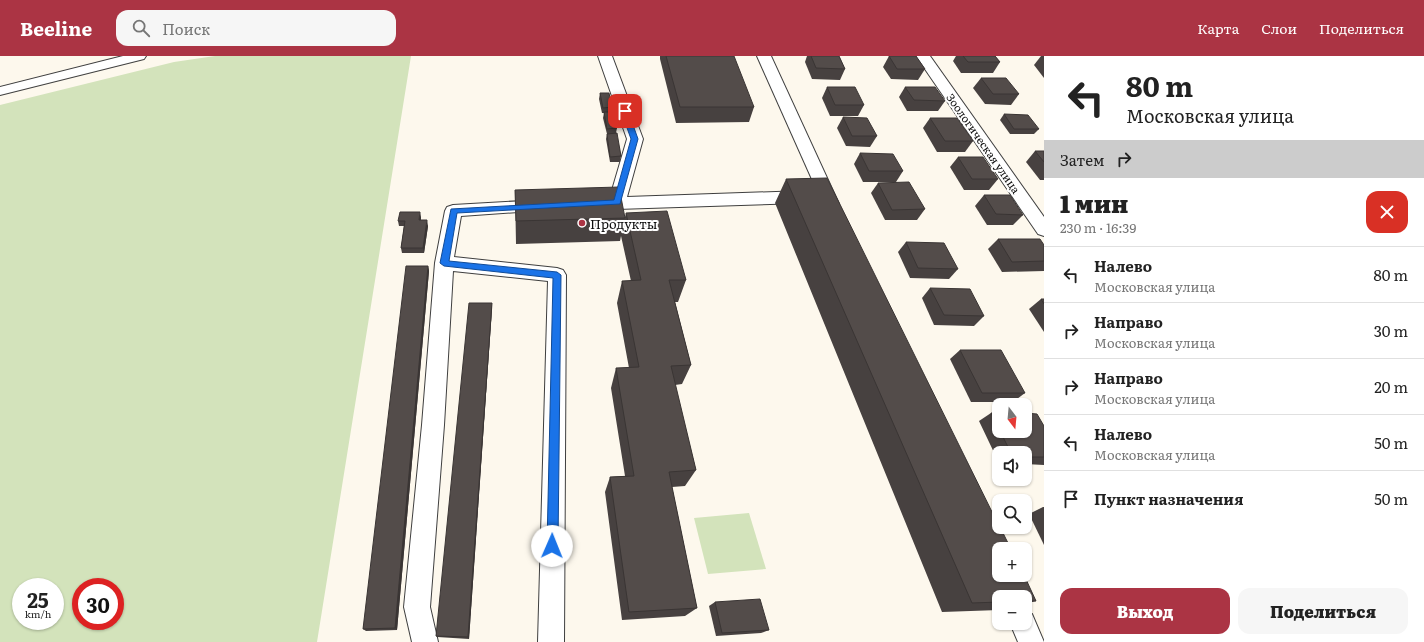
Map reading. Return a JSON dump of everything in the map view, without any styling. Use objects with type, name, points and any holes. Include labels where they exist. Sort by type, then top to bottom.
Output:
[{"type":"street","points":[[0,91],[139,56]]},
{"type":"street","points":[[605,56],[634,139],[617,203]]},
{"type":"street","points":[[764,56],[838,218]]},
{"type":"street","name":"Зоологическая улица","points":[[923,56],[1044,230]]},
{"type":"street","points":[[586,204],[828,196]]},
{"type":"street","points":[[425,642],[417,607],[433,425],[444,263],[453,211],[555,206]]},
{"type":"street","points":[[444,263],[557,275],[551,642]]},
{"type":"street","points":[[1026,630],[1031,642]]},
{"type":"green space","points":[[215,56],[411,56],[317,642],[0,642],[0,105],[174,62]]},
{"type":"green space","points":[[749,513],[766,569],[708,574],[694,518]]},
{"type":"building","points":[[666,56],[734,56],[754,107],[680,107]]},
{"type":"building","points":[[811,56],[839,56],[845,69],[816,68]]},
{"type":"building","points":[[889,56],[916,56],[925,69],[897,69]]},
{"type":"building","points":[[963,56],[995,56],[1000,62],[968,62]]},
{"type":"building","points":[[981,78],[1006,78],[1019,94],[993,94]]},
{"type":"building","points":[[827,87],[855,87],[864,105],[835,105]]},
{"type":"building","points":[[905,87],[935,87],[945,101],[914,100]]},
{"type":"building","points":[[600,93],[609,93],[612,107],[603,108]]},
{"type":"building","points":[[604,112],[614,112],[617,128],[607,129]]},
{"type":"building","points":[[1004,114],[1028,115],[1039,129],[1014,129]]},
{"type":"building","points":[[843,117],[867,118],[877,136],[852,136]]},
{"type":"building","points":[[930,118],[957,118],[973,141],[945,141]]},
{"type":"building","points":[[617,133],[621,156],[610,157],[607,134]]},
{"type":"building","points":[[1035,151],[1044,151],[1044,162]]},
{"type":"building","points":[[860,153],[893,154],[903,171],[869,171]]},
{"type":"building","points":[[958,157],[983,157],[998,179],[972,179]]},
{"type":"building","points":[[827,178],[992,512],[992,534],[1004,534],[1008,542],[992,542],[992,582],[1027,582],[1031,590],[992,590],[992,602],[972,603],[786,179]]},
{"type":"building","points":[[909,182],[925,209],[892,210],[878,183]]},
{"type":"building","points":[[619,187],[625,218],[516,221],[515,190]]},
{"type":"building","points":[[984,195],[1010,195],[1023,215],[996,214]]},
{"type":"building","points":[[667,211],[686,280],[669,280],[691,365],[671,366],[696,470],[669,472],[697,608],[629,612],[610,477],[634,476],[616,368],[639,367],[622,281],[641,280],[626,213]]},
{"type":"building","points":[[400,212],[420,212],[419,220],[427,220],[423,248],[401,248],[405,221],[398,221]]},
{"type":"building","points":[[998,239],[1040,239],[1044,245],[1044,261],[1012,262]]},
{"type":"building","points":[[906,242],[944,243],[958,269],[918,268]]},
{"type":"building","points":[[406,266],[428,266],[395,628],[363,629]]},
{"type":"building","points":[[930,288],[970,289],[984,316],[944,315]]},
{"type":"building","points":[[469,303],[492,303],[468,637],[436,636]]},
{"type":"building","points":[[960,350],[1001,350],[1025,393],[982,393]]},
{"type":"building","points":[[1032,414],[1037,414],[1044,426],[1044,457],[1032,457],[1032,446],[1008,446],[1004,438],[1032,438]]},
{"type":"building","points":[[1032,592],[1036,601],[1032,601]]},
{"type":"building","points":[[760,599],[769,630],[722,633],[715,602]]},
{"type":"place","name":"Продукты","points":[[582,223]]},
{"type":"route","points":[[552,546],[557,275],[444,263],[453,211],[617,203],[634,139],[625,111]]}]
